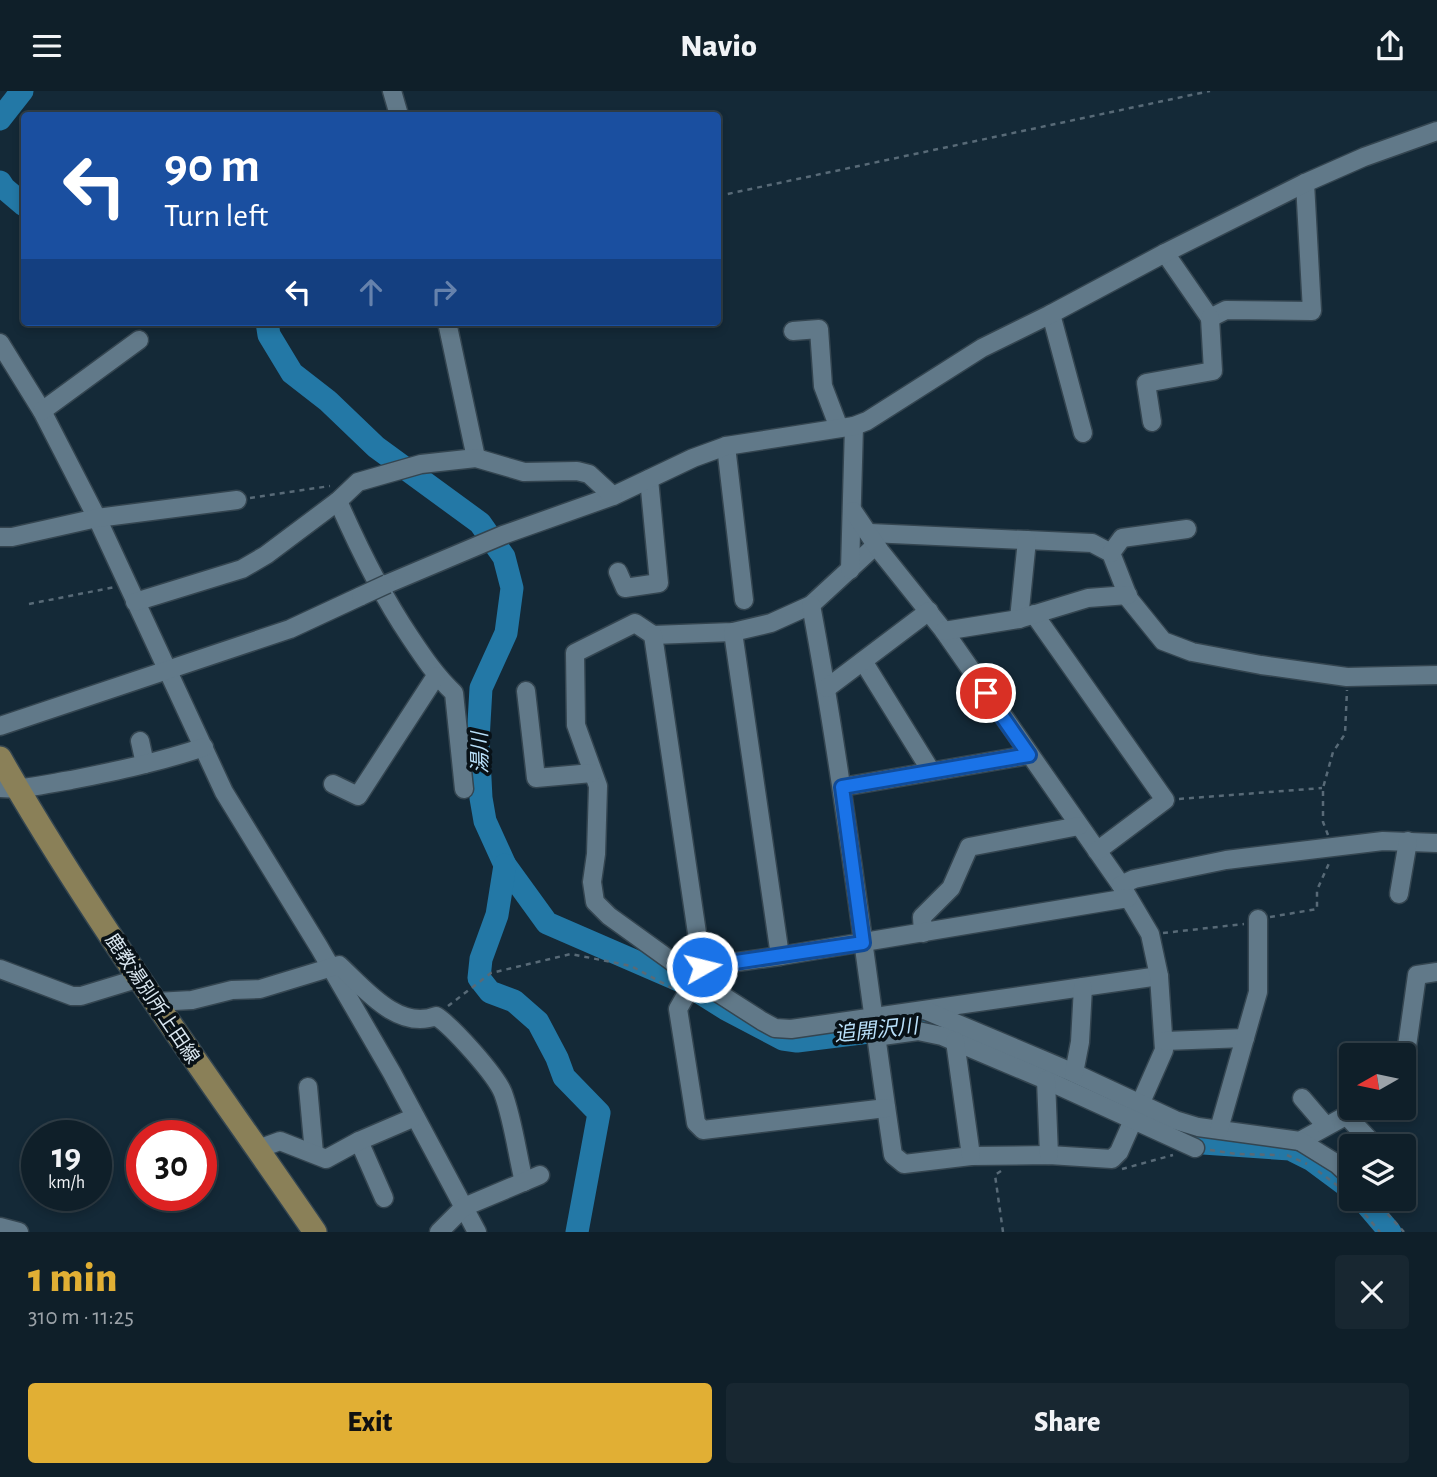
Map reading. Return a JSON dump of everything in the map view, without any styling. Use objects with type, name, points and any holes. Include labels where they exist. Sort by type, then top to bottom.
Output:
[{"type":"main road","name":"鹿教湯別所上田線","points":[[0,758],[9,789],[61,859],[315,1232]]},
{"type":"street","points":[[392,91],[397,112]]},
{"type":"street","points":[[0,726],[290,629],[467,549],[613,496],[693,458],[726,446],[846,427],[878,416],[982,348],[1165,253],[1305,183],[1364,157],[1437,131]]},
{"type":"street","points":[[1210,318],[1226,310],[1312,311],[1305,183]]},
{"type":"street","points":[[1152,422],[1146,383],[1213,370],[1210,318],[1165,253]]},
{"type":"street","points":[[1051,314],[1083,433]]},
{"type":"street","points":[[448,326],[476,458]]},
{"type":"street","points":[[793,331],[819,328],[823,386],[846,427],[853,511],[850,570]]},
{"type":"street","points":[[42,411],[139,340]]},
{"type":"street","points":[[0,343],[42,411],[97,518],[223,792],[330,967],[477,1232]]},
{"type":"street","points":[[726,446],[744,600]]},
{"type":"street","points":[[135,602],[242,569],[267,555],[335,494],[358,482],[422,464],[476,458],[524,472],[577,471],[589,474],[613,496]]},
{"type":"street","points":[[618,572],[625,588],[659,583],[649,479]]},
{"type":"street","points":[[335,494],[365,564],[385,600],[436,676],[454,692],[464,789]]},
{"type":"street","points":[[0,537],[12,537],[97,518],[237,500]]},
{"type":"street","points":[[811,605],[842,787],[893,1155],[904,1164],[971,1156],[1049,1155],[1112,1160],[1119,1152],[1164,1049],[1159,976],[1150,935],[1125,891],[944,631],[853,511]]},
{"type":"street","points":[[1111,553],[1122,538],[1187,529]]},
{"type":"street","points":[[873,539],[1092,543],[1111,553],[1128,595],[1163,641],[1192,652],[1347,677],[1437,675]]},
{"type":"street","points":[[873,539],[850,570],[811,605],[771,623],[733,632],[653,635],[635,623],[575,653],[576,725],[598,786],[596,854],[592,882],[595,902],[692,983],[775,1028],[791,1030],[874,1027],[918,1031],[955,1041],[1046,1080],[1137,1113],[1198,1127],[1300,1141],[1339,1166]]},
{"type":"street","points":[[1027,540],[1027,617],[1165,800],[1097,851]]},
{"type":"street","points":[[944,631],[1027,617],[1088,598],[1128,595]]},
{"type":"street","points":[[827,688],[929,611]]},
{"type":"street","points":[[733,632],[780,956]]},
{"type":"street","points":[[653,635],[692,983],[678,1009],[696,1123],[703,1130],[886,1108]]},
{"type":"street","points":[[863,661],[931,771]]},
{"type":"street","points":[[333,784],[358,796],[436,676]]},
{"type":"street","points":[[526,691],[536,778],[592,773]]},
{"type":"street","points":[[140,741],[145,764]]},
{"type":"street","points":[[9,789],[145,764],[204,747]]},
{"type":"street","points":[[842,787],[1029,755]]},
{"type":"street","points":[[923,933],[922,917],[951,888],[969,847],[1079,826]]},
{"type":"street","points":[[692,983],[780,956],[923,933],[1125,891],[1133,879],[1226,860],[1383,841],[1437,843]]},
{"type":"street","points":[[1399,894],[1408,841]]},
{"type":"street","points":[[1219,1129],[1258,992],[1258,919]]},
{"type":"street","points":[[156,1002],[192,1000],[232,990],[260,989],[339,965],[374,998],[406,1018],[425,1020],[436,1016],[446,1022],[469,1047],[502,1091],[532,1179],[464,1207],[439,1232]]},
{"type":"street","points":[[0,969],[72,996],[81,996],[140,978]]},
{"type":"street","points":[[1404,1043],[1417,975],[1437,972]]},
{"type":"street","points":[[874,1027],[927,1011],[1159,976]]},
{"type":"street","points":[[1074,1073],[1080,1042],[1083,987]]},
{"type":"street","points":[[927,1011],[1074,1073],[1195,1149]]},
{"type":"street","points":[[1164,1041],[1245,1038]]},
{"type":"street","points":[[955,1041],[971,1156]]},
{"type":"street","points":[[1046,1080],[1049,1155]]},
{"type":"street","points":[[308,1087],[314,1153]]},
{"type":"street","points":[[1301,1098],[1326,1126]]},
{"type":"street","points":[[258,1149],[280,1141],[326,1159],[359,1141],[415,1117]]},
{"type":"street","points":[[1300,1141],[1339,1119]]},
{"type":"street","points":[[359,1141],[384,1198]]},
{"type":"street","points":[[0,1227],[19,1232]]},
{"type":"path","points":[[721,195],[1210,91]]},
{"type":"path","points":[[237,500],[335,494]]},
{"type":"path","points":[[29,604],[127,585]]},
{"type":"path","points":[[1333,846],[1323,822],[1323,788],[1333,752],[1345,734],[1347,677]]},
{"type":"path","points":[[1165,800],[1323,788]]},
{"type":"path","points":[[436,1016],[491,973],[571,954],[631,966],[692,983]]},
{"type":"path","points":[[1119,1169],[1195,1149],[1237,1154],[1285,1155],[1310,1165],[1339,1188]]},
{"type":"path","points":[[1003,1232],[995,1175],[1007,1167]]},
{"type":"path","points":[[1363,1211],[1380,1232]]},
{"type":"path","points":[[1385,1211],[1404,1232]]},
{"type":"waterway","name":"湯川","points":[[0,119],[22,91]]},
{"type":"waterway","name":"湯川","points":[[0,182],[21,202]]},
{"type":"waterway","name":"湯川","points":[[268,326],[269,335],[292,373],[328,401],[376,447],[480,523],[504,557],[512,588],[506,633],[481,688],[478,740],[481,798],[485,821],[505,865],[547,923],[683,982],[726,1009],[783,1039],[797,1041],[877,1031],[908,1024],[932,1024],[967,1038]]},
{"type":"waterway","name":"湯川","points":[[505,865],[497,915],[481,959],[479,978],[490,992],[514,1001],[538,1022],[564,1077],[599,1113],[577,1232]]},
{"type":"waterway","name":"追開沢川","points":[[1173,1132],[1203,1143],[1290,1149],[1312,1160],[1339,1180]]},
{"type":"waterway","name":"追開沢川","points":[[1372,1211],[1390,1232]]},
{"type":"route","points":[[702,967],[863,943],[842,787],[1029,755],[986,693]]}]
